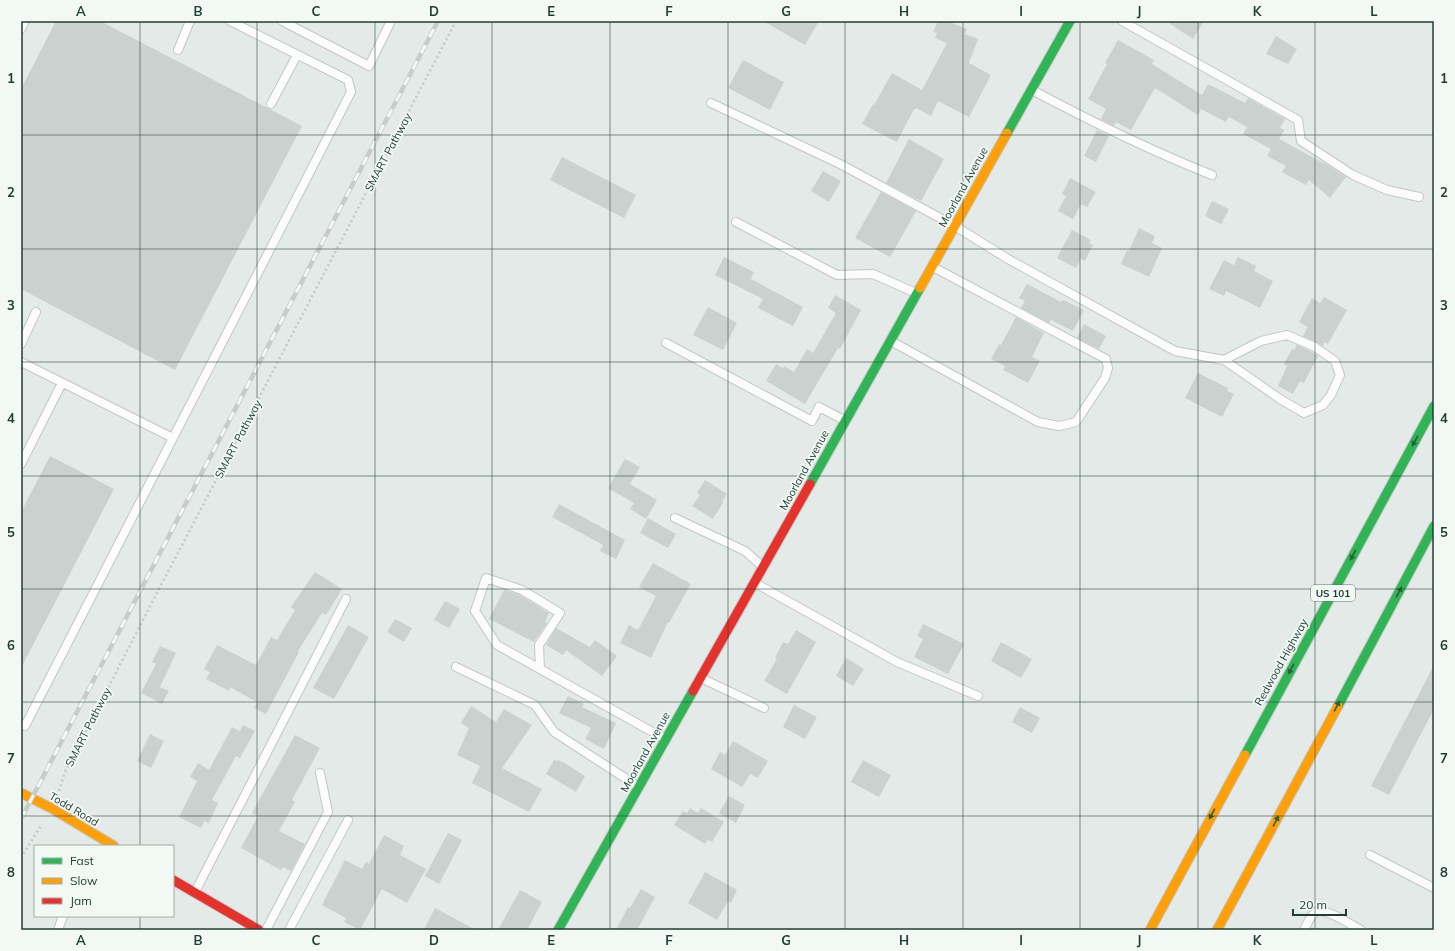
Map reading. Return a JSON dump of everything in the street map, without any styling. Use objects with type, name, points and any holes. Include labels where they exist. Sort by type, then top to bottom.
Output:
[{"type":"main road","name":"Moorland Avenue","points":[[558,930],[1070,21]]},
{"type":"main road","name":"Redwood Highway","points":[[1149,930],[1434,406]]},
{"type":"main road","points":[[1216,930],[1434,526]]},
{"type":"main road","name":"Todd Road","points":[[21,793],[51,808],[94,838],[112,845]]},
{"type":"main road","points":[[1225,930],[1257,855]]},
{"type":"main road","points":[[174,881],[260,930]]},
{"type":"lane","points":[[21,29],[25,21]]},
{"type":"lane","points":[[178,50],[190,21]]},
{"type":"lane","points":[[21,724],[24,726],[351,92],[348,80],[230,21]]},
{"type":"lane","points":[[282,21],[369,66],[391,21]]},
{"type":"lane","points":[[1122,21],[1298,120],[1301,141],[1353,175],[1387,190],[1419,197]]},
{"type":"lane","points":[[271,104],[297,55]]},
{"type":"lane","points":[[1031,90],[1120,136],[1212,175]]},
{"type":"lane","points":[[711,103],[840,164],[955,226],[1008,259],[1175,351],[1224,360],[1280,399],[1304,413],[1323,406],[1331,395],[1340,375],[1335,361],[1315,347],[1287,335],[1261,341],[1224,360]]},
{"type":"lane","points":[[736,222],[837,275],[873,274],[916,294]]},
{"type":"lane","points":[[890,341],[1038,422],[1059,426],[1076,422],[1105,378],[1108,368],[1106,359],[932,266]]},
{"type":"lane","points":[[21,344],[36,312]]},
{"type":"lane","points":[[666,342],[812,421],[819,407],[845,421]]},
{"type":"lane","points":[[21,362],[173,438]]},
{"type":"lane","points":[[21,464],[62,383]]},
{"type":"lane","points":[[675,518],[745,552],[763,566]]},
{"type":"lane","points":[[540,669],[539,645],[560,613],[522,590],[486,578],[475,611],[497,645],[540,669],[666,739]]},
{"type":"lane","points":[[754,582],[897,662],[978,696]]},
{"type":"lane","points":[[195,893],[346,599]]},
{"type":"lane","points":[[456,667],[535,705],[554,732],[639,788]]},
{"type":"lane","points":[[700,678],[764,708]]},
{"type":"lane","points":[[266,930],[328,812],[320,773]]},
{"type":"lane","points":[[289,930],[348,820]]},
{"type":"lane","points":[[1370,855],[1434,888]]},
{"type":"lane","points":[[1304,930],[1313,914],[1323,911],[1329,912],[1361,930]]},
{"type":"lane","points":[[58,930],[63,917]]},
{"type":"path","name":"SMART Pathway","points":[[21,858],[51,808],[60,789],[65,772],[146,614],[456,21]]},
{"type":"building","points":[[56,21],[100,21],[302,126],[175,370],[21,289],[21,89]]},
{"type":"building","points":[[763,21],[819,21],[805,45]]},
{"type":"building","points":[[938,21],[947,21],[967,29],[965,34],[978,39],[969,63],[991,75],[969,117],[938,101],[931,116],[916,108],[915,110],[914,109],[897,142],[862,124],[892,73],[922,90],[947,43],[935,38],[937,33],[933,32]]},
{"type":"building","points":[[1166,21],[1204,21],[1193,39]]},
{"type":"building","points":[[1276,36],[1297,49],[1288,64],[1266,54]]},
{"type":"building","points":[[1118,40],[1154,60],[1152,64],[1202,95],[1208,84],[1245,103],[1248,98],[1285,119],[1280,128],[1284,130],[1279,139],[1346,177],[1330,198],[1309,180],[1306,185],[1282,172],[1286,166],[1267,156],[1271,149],[1243,134],[1247,127],[1229,117],[1226,122],[1201,109],[1198,115],[1155,88],[1131,130],[1116,122],[1114,126],[1101,119],[1106,109],[1088,99]]},
{"type":"building","points":[[743,60],[784,82],[770,110],[728,88]]},
{"type":"building","points":[[1097,130],[1109,136],[1096,162],[1084,156]]},
{"type":"building","points":[[909,139],[944,159],[921,201],[886,183]]},
{"type":"building","points":[[562,157],[636,195],[624,218],[550,180]]},
{"type":"building","points":[[823,171],[841,181],[829,202],[811,191]]},
{"type":"building","points":[[1070,178],[1096,192],[1087,207],[1081,204],[1073,219],[1058,211],[1066,196],[1062,194]]},
{"type":"building","points":[[881,192],[916,211],[890,257],[855,238]]},
{"type":"building","points":[[1212,201],[1229,209],[1221,224],[1205,216]]},
{"type":"building","points":[[1139,228],[1155,236],[1152,243],[1162,248],[1149,277],[1121,264],[1127,250],[1129,251]]},
{"type":"building","points":[[1072,230],[1091,240],[1089,243],[1093,245],[1085,261],[1081,259],[1076,268],[1057,258]]},
{"type":"building","points":[[724,257],[754,272],[751,279],[803,307],[793,326],[758,308],[763,299],[715,275]]},
{"type":"building","points":[[1238,257],[1256,266],[1254,271],[1273,281],[1260,308],[1226,291],[1224,296],[1209,289],[1224,260],[1234,265]]},
{"type":"building","points":[[1027,284],[1061,302],[1063,300],[1084,310],[1073,331],[1051,320],[1049,323],[1021,308],[1025,301],[1019,298]]},
{"type":"building","points":[[835,295],[861,310],[840,349],[838,348],[805,404],[766,381],[776,364],[783,368],[784,366],[794,372],[807,349],[813,353],[836,313],[828,308]]},
{"type":"building","points":[[1324,297],[1347,310],[1328,344],[1325,342],[1323,346],[1303,336],[1308,327],[1299,322],[1312,298],[1320,303]]},
{"type":"building","points":[[708,307],[737,323],[723,350],[693,335]]},
{"type":"building","points":[[1016,317],[1044,333],[1032,357],[1040,361],[1028,383],[1003,370],[1005,366],[991,359],[999,344],[1001,345]]},
{"type":"building","points":[[1084,324],[1106,336],[1099,349],[1077,338]]},
{"type":"building","points":[[1297,345],[1318,356],[1304,383],[1300,381],[1293,394],[1278,386],[1287,366],[1284,364],[1292,349],[1294,350]]},
{"type":"building","points":[[1198,373],[1228,388],[1227,391],[1234,394],[1222,417],[1185,398]]},
{"type":"building","points":[[50,456],[114,489],[21,668],[21,512]]},
{"type":"building","points":[[625,459],[640,467],[630,484],[657,500],[646,519],[630,509],[634,503],[608,488]]},
{"type":"building","points":[[705,480],[727,494],[713,519],[692,506],[700,495],[697,493]]},
{"type":"building","points":[[559,504],[625,540],[616,559],[600,551],[603,545],[552,517]]},
{"type":"building","points":[[648,518],[676,534],[668,548],[640,533]]},
{"type":"building","points":[[653,563],[691,584],[669,623],[668,622],[651,658],[620,643],[629,625],[638,630],[656,596],[639,587]]},
{"type":"building","points":[[315,572],[342,589],[326,615],[322,613],[298,651],[299,652],[266,714],[254,708],[257,702],[230,687],[229,691],[206,679],[210,672],[204,669],[217,645],[256,665],[271,637],[277,640],[295,610],[291,607]]},
{"type":"building","points":[[504,590],[520,595],[549,613],[545,622],[547,623],[534,642],[489,619]]},
{"type":"building","points":[[445,601],[460,609],[449,628],[434,620]]},
{"type":"building","points":[[395,619],[412,628],[404,642],[387,632]]},
{"type":"building","points":[[923,624],[964,644],[948,674],[914,657],[923,639],[917,636]]},
{"type":"building","points":[[348,625],[369,637],[334,699],[313,688]]},
{"type":"building","points":[[556,628],[590,647],[595,640],[617,656],[602,676],[566,650],[563,655],[546,645]]},
{"type":"building","points":[[796,630],[816,642],[787,694],[764,681],[777,659],[775,658],[783,642],[788,644]]},
{"type":"building","points":[[1001,642],[1032,659],[1021,678],[991,661]]},
{"type":"building","points":[[160,646],[176,653],[160,687],[169,691],[162,704],[141,693],[156,664],[152,662]]},
{"type":"building","points":[[846,658],[864,669],[853,686],[836,676]]},
{"type":"building","points":[[1434,665],[1434,709],[1389,795],[1371,786]]},
{"type":"building","points":[[568,696],[584,704],[582,707],[616,723],[604,749],[585,739],[591,728],[559,713]]},
{"type":"building","points":[[794,705],[817,717],[805,739],[783,727]]},
{"type":"building","points":[[471,706],[496,722],[504,709],[532,725],[502,768],[542,789],[529,812],[472,783],[480,766],[457,755],[469,728],[461,723]]},
{"type":"building","points":[[1020,707],[1040,718],[1032,733],[1012,722]]},
{"type":"building","points":[[243,725],[255,731],[240,758],[236,756],[212,800],[218,803],[209,823],[204,821],[201,828],[179,817],[197,781],[190,777],[198,763],[209,770],[232,727],[240,731]]},
{"type":"building","points":[[150,734],[164,741],[151,768],[137,761]]},
{"type":"building","points":[[295,735],[320,748],[292,800],[295,802],[279,831],[305,844],[291,871],[283,867],[281,870],[241,848],[258,816],[252,813]]},
{"type":"building","points":[[733,741],[768,761],[758,778],[750,774],[742,787],[711,769],[720,752],[725,755]]},
{"type":"building","points":[[554,760],[563,762],[585,776],[576,792],[546,774]]},
{"type":"building","points":[[863,760],[891,775],[879,797],[851,782]]},
{"type":"building","points":[[729,796],[745,805],[736,823],[719,813]]},
{"type":"building","points":[[690,808],[698,813],[701,808],[724,822],[712,842],[708,840],[705,844],[674,825],[683,811],[687,813]]},
{"type":"building","points":[[448,833],[462,840],[439,884],[425,876]]},
{"type":"building","points":[[384,835],[404,846],[400,855],[426,869],[407,903],[382,889],[360,930],[344,922],[346,918],[322,905],[345,860],[362,869],[366,862],[369,864]]},
{"type":"building","points":[[705,872],[737,890],[731,903],[728,901],[717,920],[688,903]]},
{"type":"building","points":[[641,889],[655,897],[637,930],[616,930],[628,907],[630,908]]},
{"type":"building","points":[[520,890],[542,902],[527,930],[498,930]]},
{"type":"building","points":[[435,908],[476,930],[424,930]]},
{"type":"railway","points":[[21,819],[438,21]]},
{"type":"traffic: fast","points":[[1007,133],[1070,21]]},
{"type":"traffic: fast","points":[[810,484],[920,288]]},
{"type":"traffic: fast","points":[[1245,755],[1434,406]]},
{"type":"traffic: fast","points":[[1338,706],[1434,526]]},
{"type":"traffic: fast","points":[[558,930],[693,691]]},
{"type":"traffic: slow","points":[[920,288],[1007,133]]},
{"type":"traffic: slow","points":[[1217,930],[1338,706]]},
{"type":"traffic: slow","points":[[1150,930],[1245,755]]},
{"type":"traffic: slow","points":[[21,793],[51,808],[112,845]]},
{"type":"traffic: jam","points":[[693,691],[810,484]]},
{"type":"traffic: jam","points":[[174,881],[259,930]]}]
